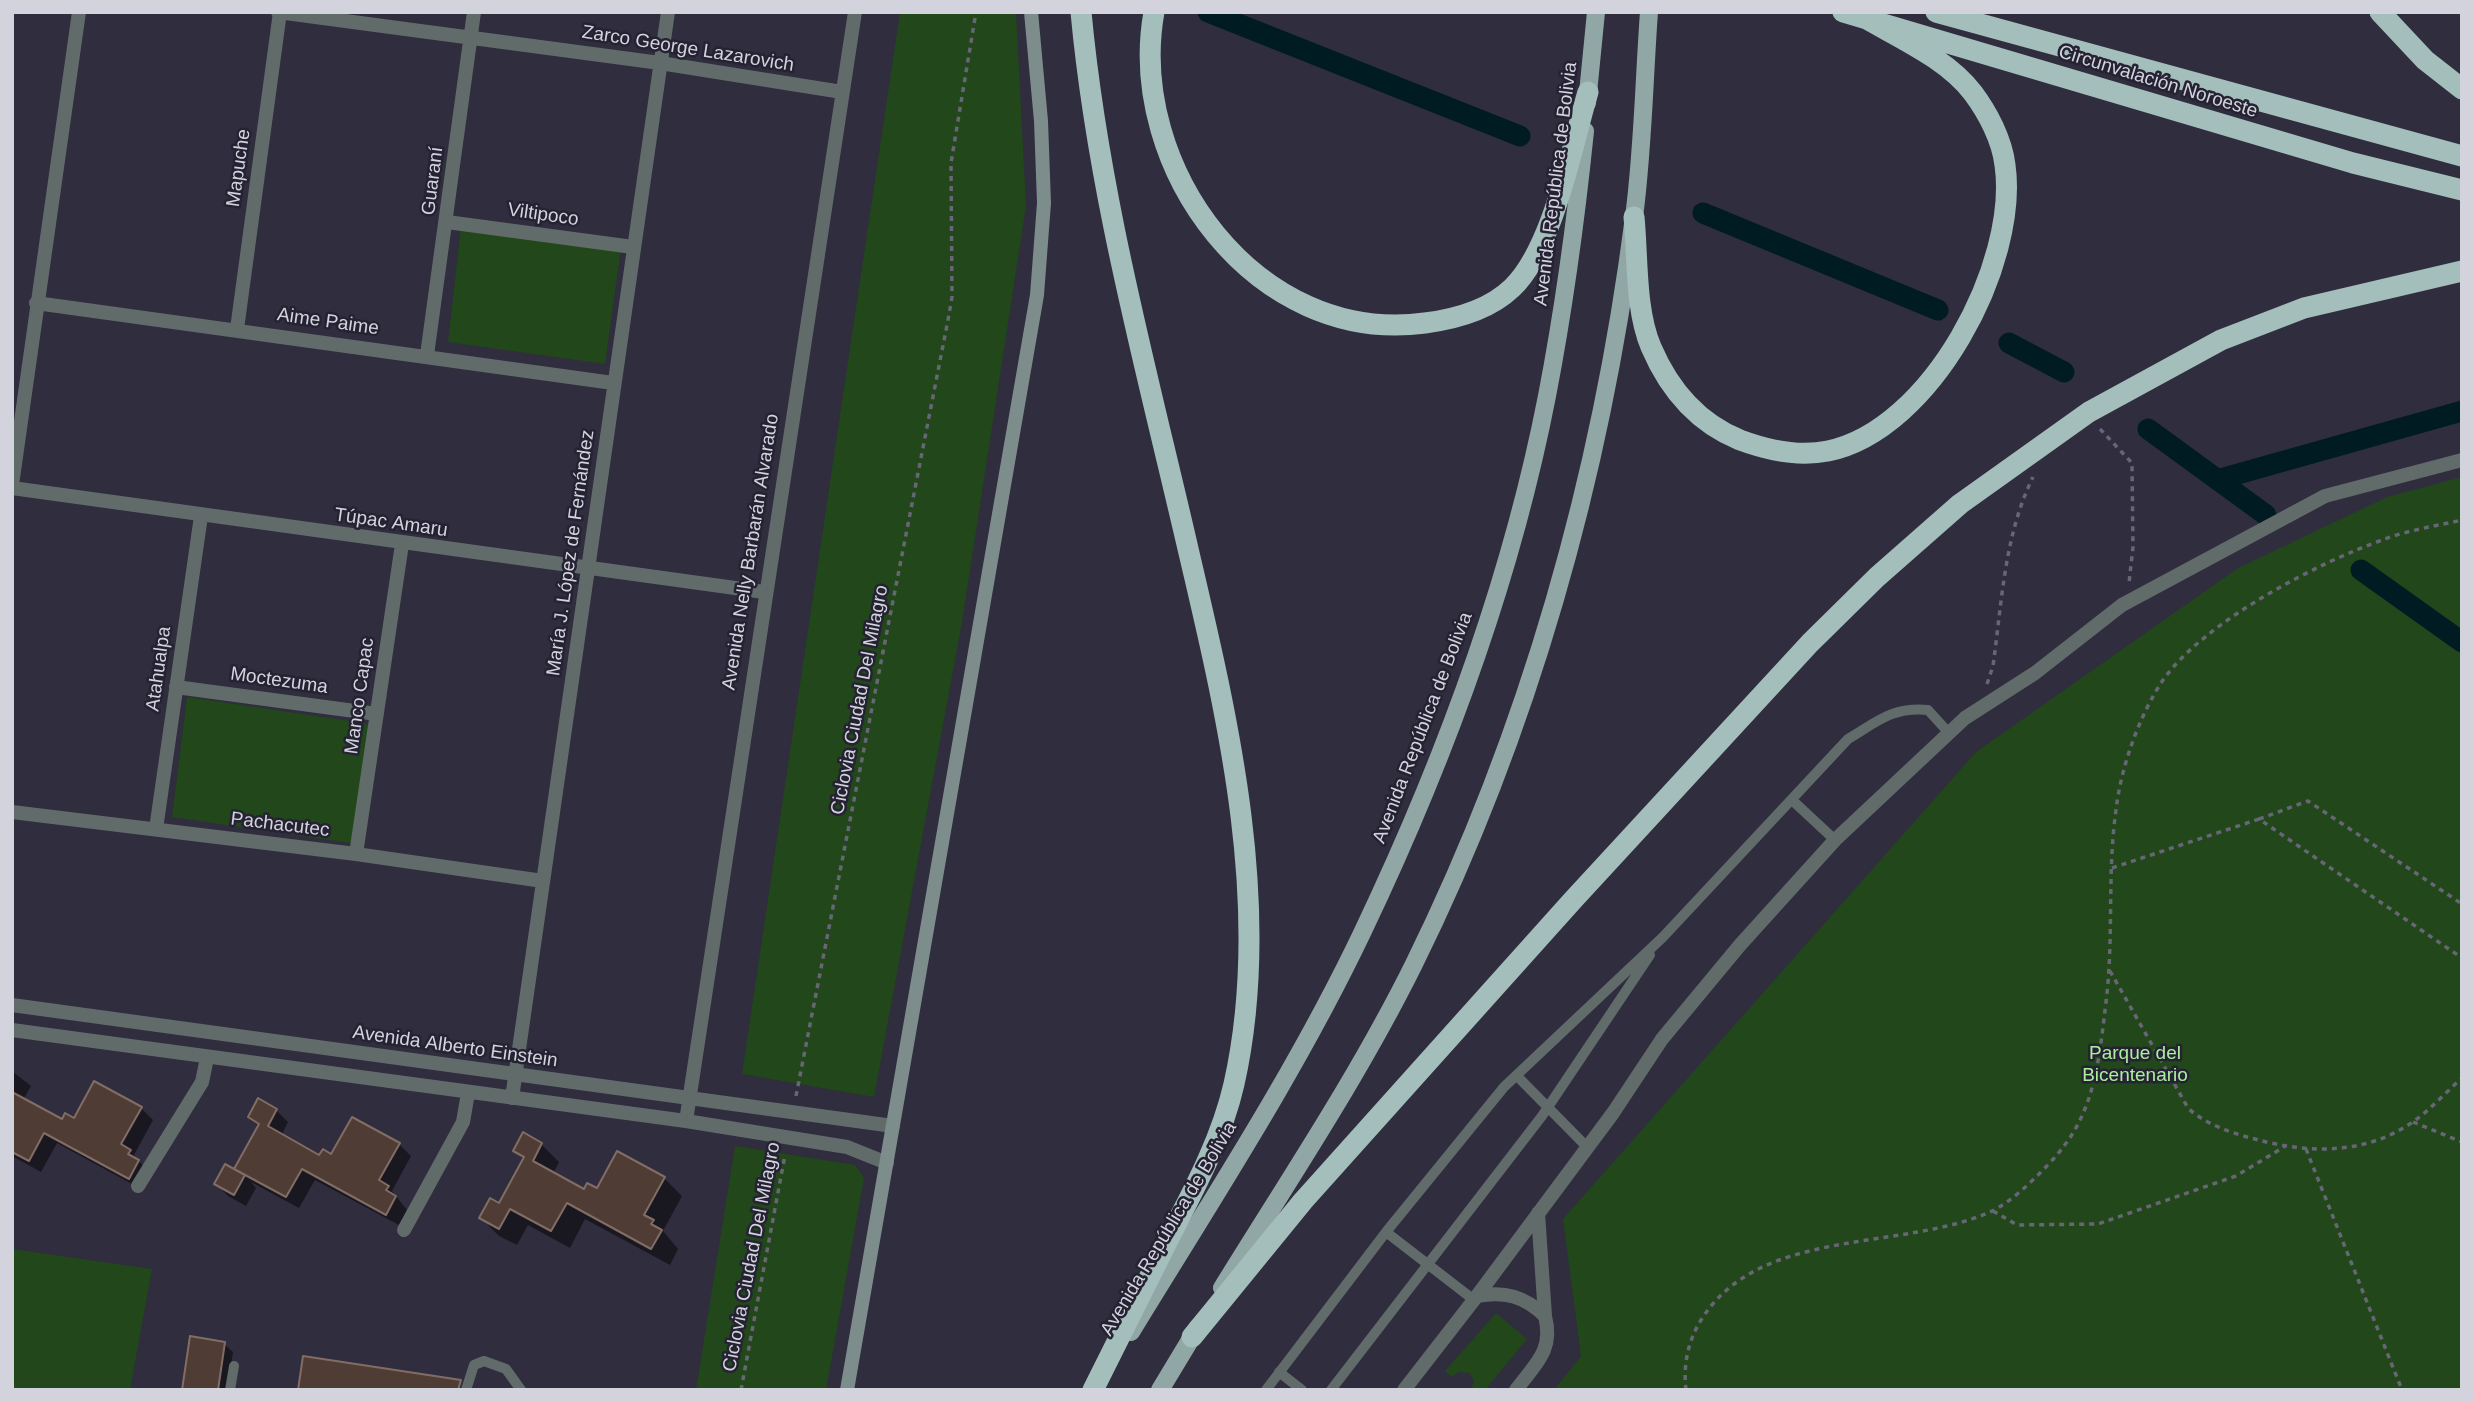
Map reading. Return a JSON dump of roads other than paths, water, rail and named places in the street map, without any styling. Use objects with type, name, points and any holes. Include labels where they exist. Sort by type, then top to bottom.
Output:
[{"type":"highway","points":[[1082,12],[1087,72],[1100,148],[1214,665],[1245,855],[1247,906],[1241,1049],[1230,1100],[1219,1132],[1188,1200],[1094,1390]]},
{"type":"highway","points":[[1154,12],[1148,42],[1149,84],[1159,131],[1181,186],[1233,256],[1268,283],[1306,305],[1360,323],[1404,326],[1441,321],[1484,308],[1512,288],[1540,246],[1588,92]]},
{"type":"highway","name":"Circunvalación Noroeste","points":[[1843,12],[2353,163],[2462,190]]},
{"type":"highway","name":"Circunvalación Noroeste","points":[[1936,12],[2462,156]]},
{"type":"highway","points":[[2381,12],[2425,61],[2462,89]]},
{"type":"highway","points":[[1634,216],[1642,304],[1650,345],[1666,378],[1694,412],[1721,432],[1790,453],[1827,451],[1858,442],[1891,420],[1930,382],[1974,313],[1986,283],[2005,214],[2005,165],[1988,118],[1957,76],[1923,51],[1865,18]]},
{"type":"highway","points":[[1192,1337],[1303,1201],[1389,1104],[1810,643],[1877,577],[1960,504],[2089,412],[2221,340],[2304,308],[2462,271]]},
{"type":"main road","name":"Avenida República de Bolivia","points":[[1094,1390],[1226,1177],[1322,1010],[1362,934],[1444,741],[1493,603],[1547,398],[1566,289],[1596,12]]},
{"type":"main road","points":[[1160,1390],[1335,1110],[1414,964],[1459,865],[1509,741],[1548,620],[1601,416],[1634,216],[1649,12]]},
{"type":"street","points":[[12,487],[79,12]]},
{"type":"street","name":"Zarco George Lazarovich","points":[[279,12],[660,63],[842,92]]},
{"type":"street","name":"Mapuche","points":[[237,329],[279,12]]},
{"type":"street","name":"Guaraní","points":[[427,355],[474,12]]},
{"type":"street","name":"María J. López de Fernández","points":[[512,1098],[590,570],[633,247],[668,12]]},
{"type":"street","name":"Avenida Nelly Barbarán Alvarado","points":[[685,1121],[855,12]]},
{"type":"street","points":[[848,1390],[1037,295],[1044,203],[1041,121],[1031,12]]},
{"type":"street","name":"Viltipoco","points":[[447,222],[633,247]]},
{"type":"street","name":"Aime Paime","points":[[36,303],[614,383]]},
{"type":"street","points":[[1404,1390],[1587,1147],[1662,1039],[1740,944],[1835,840],[1965,718],[2035,673],[2122,605],[2325,496],[2462,460]]},
{"type":"street","name":"Túpac Amaru","points":[[12,487],[201,516],[764,592]]},
{"type":"street","name":"Atahualpa","points":[[156,829],[201,516]]},
{"type":"street","name":"Manco Capac","points":[[356,854],[402,544]]},
{"type":"street","name":"Moctezuma","points":[[176,687],[377,714]]},
{"type":"street","name":"Pachacutec","points":[[12,811],[356,854],[543,881]]},
{"type":"street","name":"Avenida Alberto Einstein","points":[[12,1005],[892,1126]]},
{"type":"street","points":[[12,1030],[685,1121],[847,1147],[887,1163]]},
{"type":"street","points":[[138,1186],[202,1082],[207,1058]]},
{"type":"street","points":[[404,1230],[463,1122],[468,1093]]},
{"type":"street","points":[[1516,1390],[1547,1348],[1549,1331],[1545,1316],[1538,1213]]},
{"type":"street","points":[[1475,1298],[1511,1294],[1531,1302],[1545,1316]]},
{"type":"lane","points":[[1266,1390],[1386,1232],[1517,1076],[1663,937],[1848,739],[1905,708],[1928,710],[1949,733]]},
{"type":"lane","points":[[1792,800],[1835,840]]},
{"type":"lane","points":[[1331,1390],[1548,1107],[1663,937]]},
{"type":"lane","points":[[1517,1076],[1587,1147]]},
{"type":"lane","points":[[1386,1232],[1475,1298]]},
{"type":"lane","points":[[466,1390],[474,1365],[484,1361],[506,1369],[521,1390]]},
{"type":"lane","points":[[230,1390],[234,1366]]},
{"type":"lane","points":[[1279,1372],[1302,1390]]},
{"type":"waterway","points":[[1208,12],[1520,136]]},
{"type":"waterway","points":[[1703,213],[1938,310]]},
{"type":"waterway","points":[[2009,343],[2064,372]]},
{"type":"waterway","points":[[2220,479],[2462,411]]},
{"type":"waterway","points":[[2148,429],[2266,515]]},
{"type":"waterway","points":[[2361,570],[2462,642]]},
{"type":"park label","name":"Parque del Bicentenario","points":[[2135,1065]]}]
